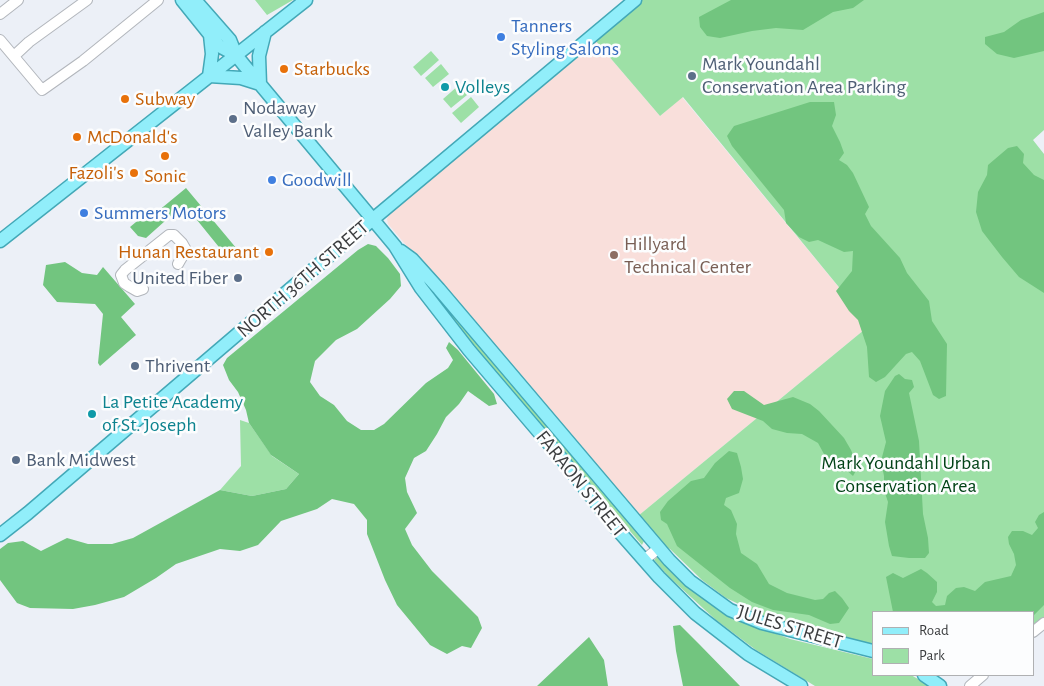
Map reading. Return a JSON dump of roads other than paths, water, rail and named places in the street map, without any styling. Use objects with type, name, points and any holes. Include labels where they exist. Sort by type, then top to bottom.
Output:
[{"type":"main road","name":"FARAON STREET","points":[[182,0],[219,46],[236,55]]},
{"type":"main road","name":"FARAON STREET","points":[[195,0],[230,40],[236,55],[395,246],[420,288],[469,350],[644,560],[695,614],[748,654],[801,686]]},
{"type":"main road","points":[[0,241],[306,0]]},
{"type":"main road","name":"NORTH 36TH STREET","points":[[0,535],[372,219],[635,0]]},
{"type":"main road","points":[[209,76],[240,78],[260,84],[259,56],[265,32]]},
{"type":"main road","points":[[226,35],[241,37],[265,32]]},
{"type":"main road","points":[[209,76],[212,54],[210,35]]},
{"type":"main road","name":"FARAON STREET","points":[[395,246],[412,258],[659,548]]},
{"type":"main road","name":"JULES STREET","points":[[659,548],[690,581],[730,610],[762,623],[872,651]]},
{"type":"main road","points":[[925,676],[940,686]]},
{"type":"street","points":[[0,14],[18,0]]},
{"type":"street","points":[[14,56],[29,42],[87,0]]},
{"type":"street","points":[[0,40],[42,90],[83,61],[158,0]]},
{"type":"street","points":[[143,289],[137,290],[130,287],[124,282],[121,275],[169,236],[174,235],[186,250],[178,264]]},
{"type":"street","points":[[644,560],[659,548]]},
{"type":"street","points":[[1034,631],[1044,623]]},
{"type":"street","points":[[970,686],[982,676]]},
{"type":"place","name":"Tanners Styling Salons","points":[[501,37]]},
{"type":"place","name":"Starbucks","points":[[284,69]]},
{"type":"place","name":"Mark Youndahl Conservation Area Parking","points":[[692,76]]},
{"type":"place","name":"Volleys","points":[[445,87]]},
{"type":"place","name":"Subway","points":[[125,99]]},
{"type":"place","name":"Nodaway Valley Bank","points":[[233,119]]},
{"type":"place","name":"McDonald's","points":[[77,137]]},
{"type":"place","name":"Sonic","points":[[165,156]]},
{"type":"place","name":"Fazoli's","points":[[134,173]]},
{"type":"place","name":"Goodwill","points":[[272,180]]},
{"type":"place","name":"Summers Motors","points":[[84,213]]},
{"type":"place","name":"Hunan Restaurant","points":[[269,252]]},
{"type":"place","name":"Hillyard Technical Center","points":[[614,255]]},
{"type":"place","name":"United Fiber","points":[[238,278]]},
{"type":"place","name":"Thrivent","points":[[135,366]]},
{"type":"place","name":"La Petite Academy of St. Joseph","points":[[92,414]]},
{"type":"place","name":"Bank Midwest","points":[[16,460]]},
{"type":"park label","name":"Mark Youndahl Urban Conservation Area","points":[[906,474]]}]
